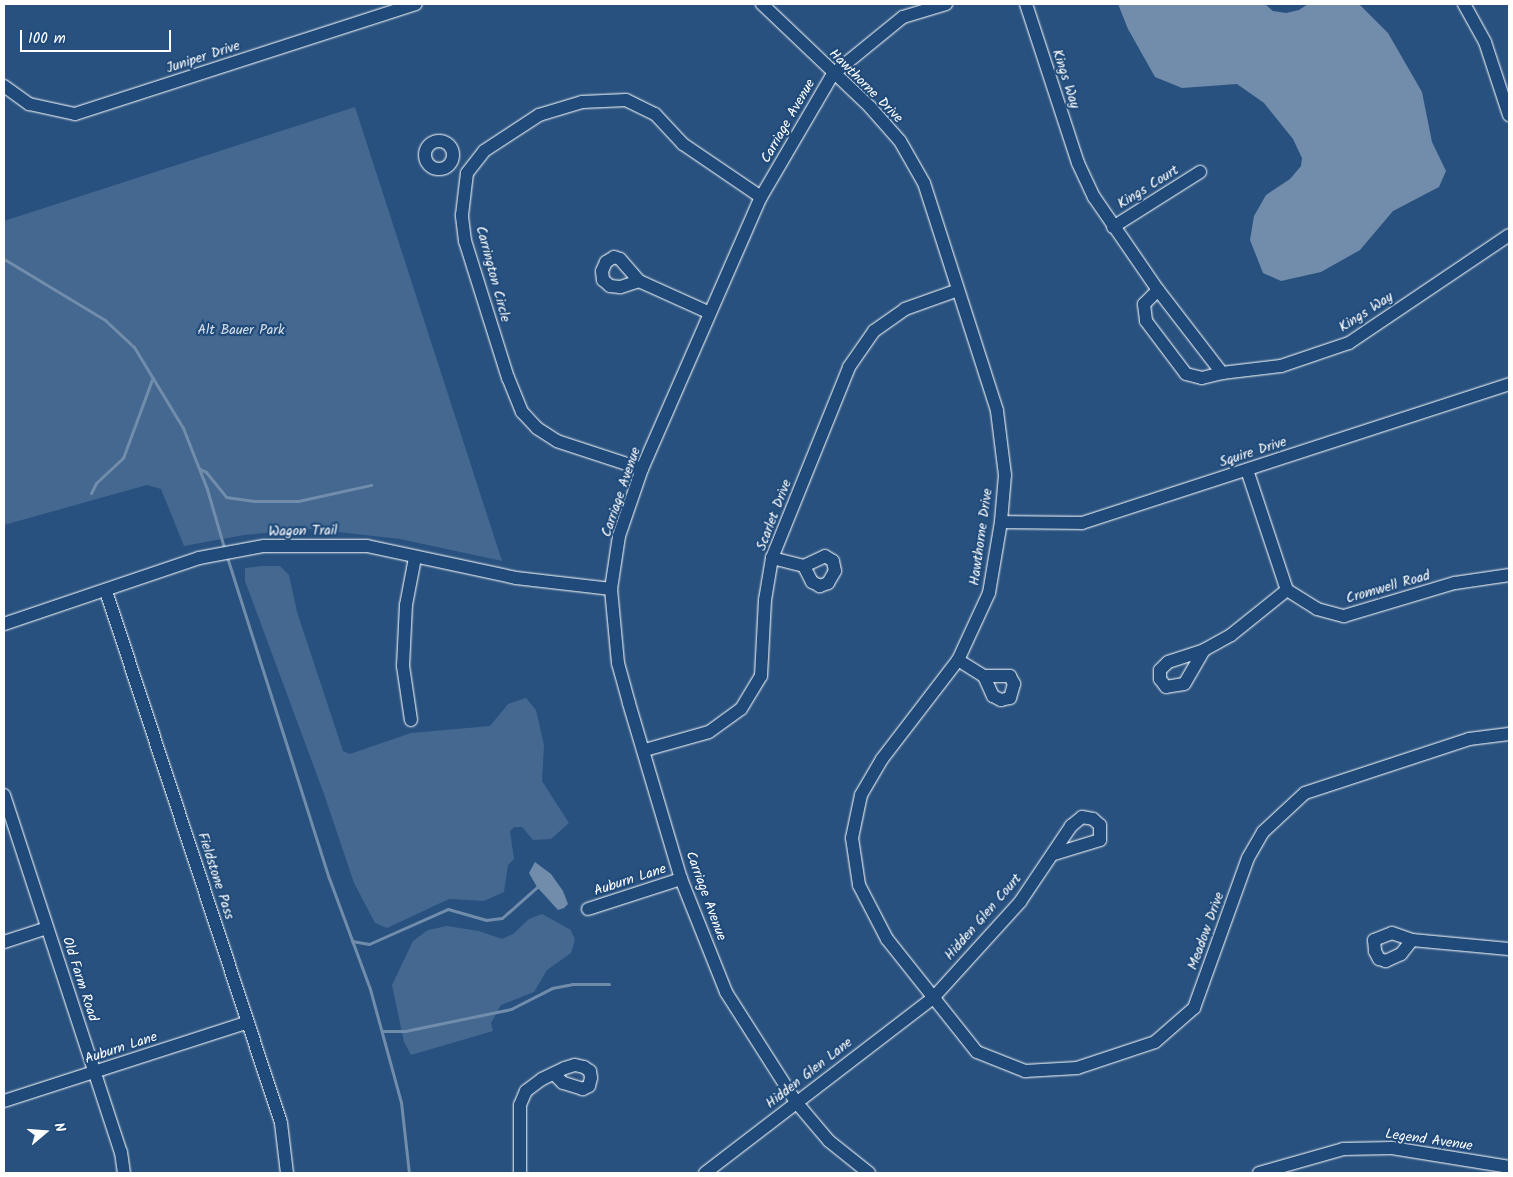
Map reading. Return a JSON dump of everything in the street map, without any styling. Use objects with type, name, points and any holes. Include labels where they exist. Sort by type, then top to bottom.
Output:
[{"type":"street","name":"Juniper Drive","points":[[4,86],[29,104],[75,114],[416,4]]},
{"type":"street","name":"Hawthorne Drive","points":[[762,4],[833,74],[870,107],[900,141],[924,183],[997,411],[1005,475],[1001,522],[989,593],[958,660],[882,760],[862,795],[852,838],[859,884],[887,939],[933,998]]},
{"type":"street","points":[[833,74],[904,17],[946,4]]},
{"type":"street","name":"Kings Way","points":[[1026,4],[1078,163],[1113,227],[1158,290],[1222,373]]},
{"type":"street","points":[[1464,4],[1485,42],[1509,115]]},
{"type":"street","name":"Carriage Avenue","points":[[796,1102],[726,992],[681,879],[645,750],[618,663],[612,589],[620,536],[642,469],[667,416],[708,312],[761,197],[833,74]]},
{"type":"street","points":[[453,163],[467,173],[484,151],[539,115],[582,102],[626,100],[655,114],[683,144],[761,197]]},
{"type":"street","name":"Kings Court","points":[[1113,227],[1200,172]]},
{"type":"street","name":"Carrington Circle","points":[[467,173],[462,215],[465,241],[508,378],[522,412],[537,428],[557,441],[642,469]]},
{"type":"street","name":"Kings Way","points":[[1158,290],[1144,304],[1146,321],[1186,374],[1202,378],[1222,373],[1281,366],[1349,343],[1509,235]]},
{"type":"street","points":[[639,281],[708,312]]},
{"type":"street","name":"Scarlet Drive","points":[[645,750],[708,732],[741,709],[761,676],[765,600],[772,558],[849,367],[874,331],[906,309],[958,290]]},
{"type":"street","name":"Squire Drive","points":[[1001,522],[1082,523],[1509,384]]},
{"type":"street","points":[[1204,650],[1231,635],[1287,590],[1247,470]]},
{"type":"street","name":"Wagon Trail","points":[[4,624],[214,555],[264,546],[320,544],[366,546],[415,558],[516,578],[612,589]]},
{"type":"street","points":[[411,720],[403,666],[406,605],[415,558]]},
{"type":"street","points":[[772,558],[804,566]]},
{"type":"street","name":"Cromwell Road","points":[[1287,590],[1317,609],[1344,616],[1455,583],[1509,574]]},
{"type":"street","name":"Fieldstone Pass","points":[[106,590],[282,1123],[287,1173]]},
{"type":"street","points":[[958,660],[984,676]]},
{"type":"street","name":"Meadow Drive","points":[[933,998],[977,1052],[1025,1071],[1077,1068],[1155,1042],[1194,1008],[1248,858],[1263,832],[1304,793],[1469,739],[1509,734]]},
{"type":"street","name":"Old Farm Road","points":[[4,795],[121,1152],[124,1173]]},
{"type":"street","name":"Hidden Glen Court","points":[[933,998],[1020,902],[1054,854]]},
{"type":"street","name":"Auburn Lane","points":[[588,909],[681,879]]},
{"type":"street","points":[[4,942],[47,928]]},
{"type":"street","points":[[1412,940],[1509,949]]},
{"type":"street","name":"Hidden Glen Lane","points":[[705,1173],[933,998]]},
{"type":"street","name":"Auburn Lane","points":[[4,1101],[248,1022]]},
{"type":"street","points":[[520,1173],[520,1105],[526,1091],[554,1074]]},
{"type":"street","points":[[796,1102],[829,1141],[869,1173]]},
{"type":"street","name":"Legend Avenue","points":[[1259,1173],[1296,1168],[1343,1149],[1392,1148],[1509,1167]]},
{"type":"green space","name":"Alt Bauer Park","points":[[355,107],[502,561],[400,539],[312,529],[244,535],[184,546],[161,489],[147,485],[4,525],[4,221]]},
{"type":"green space","points":[[280,566],[289,575],[297,612],[343,751],[350,754],[411,733],[490,726],[508,704],[526,698],[536,710],[544,745],[542,781],[569,823],[551,839],[533,840],[522,827],[514,827],[510,831],[514,859],[508,865],[504,892],[484,901],[449,899],[387,928],[375,923],[354,883],[324,794],[245,581],[245,568]]},
{"type":"green space","points":[[542,914],[571,930],[575,940],[571,953],[547,970],[534,992],[501,1005],[491,1023],[493,1031],[411,1055],[404,1042],[392,985],[413,941],[428,930],[447,926],[479,931],[502,939],[513,934],[529,919]]},
{"type":"shaded area","points":[[1118,4],[1265,4],[1273,11],[1286,13],[1299,10],[1308,4],[1359,4],[1388,33],[1422,92],[1432,142],[1446,171],[1439,187],[1393,211],[1360,250],[1321,272],[1281,281],[1263,273],[1250,240],[1254,216],[1266,195],[1290,179],[1301,166],[1302,158],[1293,139],[1264,103],[1237,84],[1182,88],[1155,77],[1128,29]]},
{"type":"shaded area","points":[[535,862],[551,874],[563,891],[568,904],[564,908],[558,910],[537,887],[529,873]]},
{"type":"waterway","points":[[4,259],[105,320],[134,347],[183,428],[207,489],[225,551]]},
{"type":"waterway","points":[[91,493],[96,483],[123,458],[153,377]]},
{"type":"waterway","points":[[200,469],[206,472],[226,497],[254,501],[298,501],[371,485]]},
{"type":"waterway","points":[[227,557],[329,878],[370,989],[401,1102],[409,1173]]},
{"type":"waterway","points":[[352,941],[369,944],[448,909],[486,920],[502,918],[537,887]]},
{"type":"waterway","points":[[382,1031],[405,1031],[511,1009],[552,988],[572,984],[609,984]]}]
